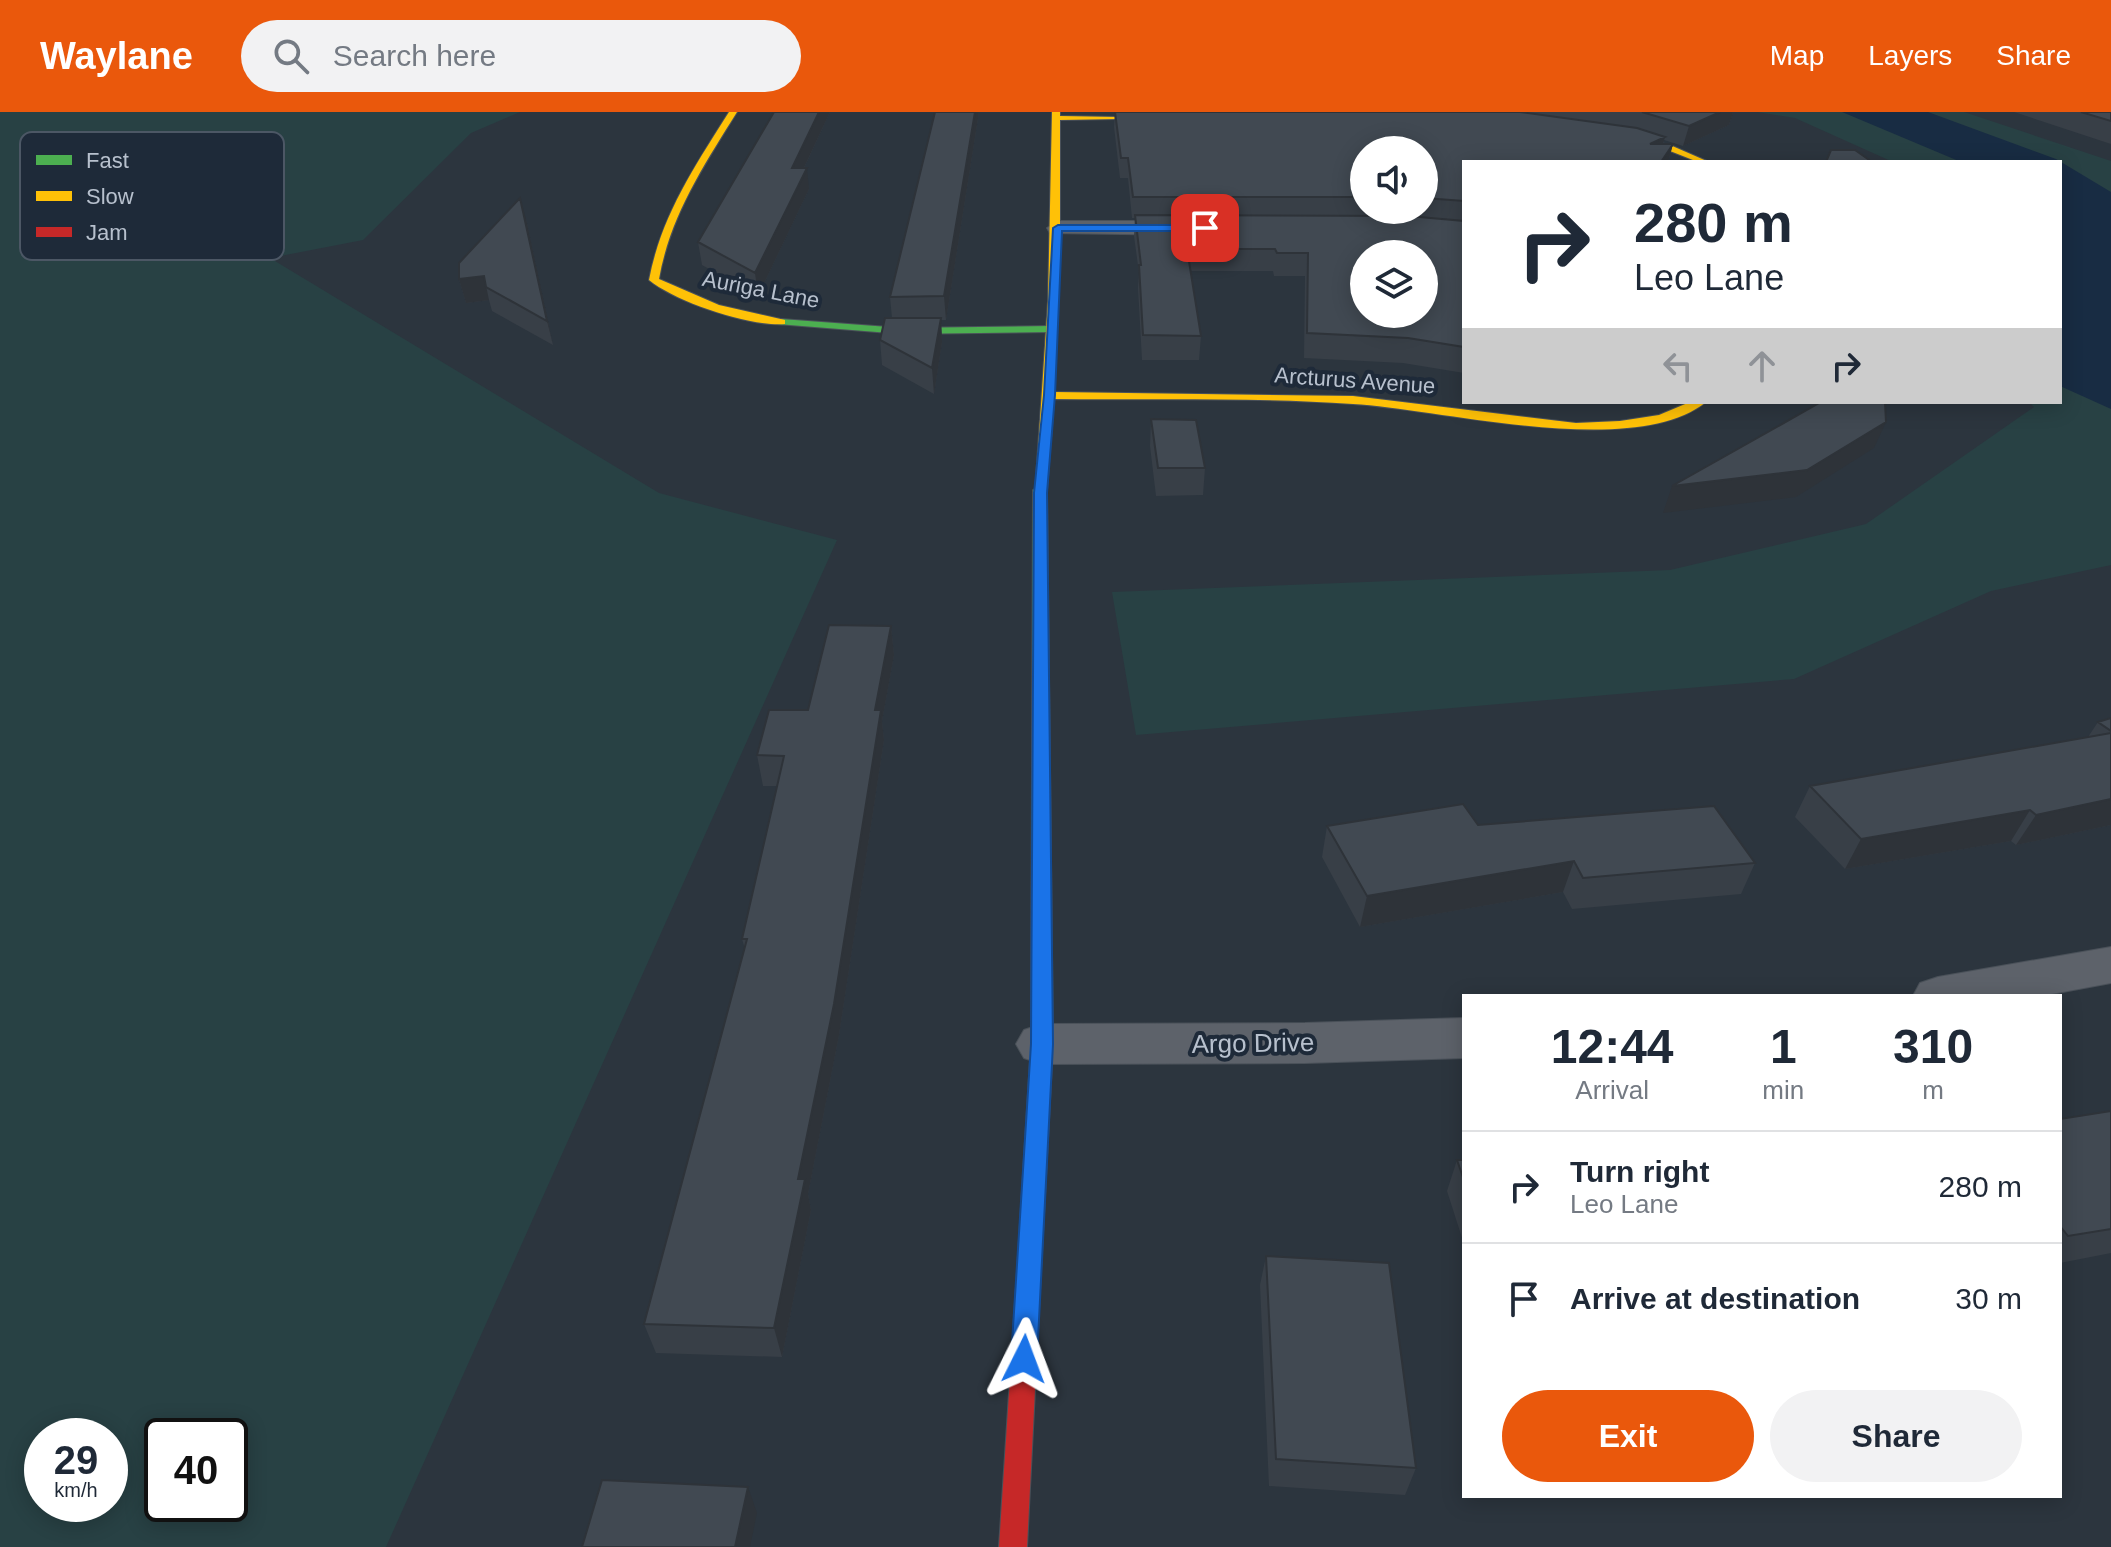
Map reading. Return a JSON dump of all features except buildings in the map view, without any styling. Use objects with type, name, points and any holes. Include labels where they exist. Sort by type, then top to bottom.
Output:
[{"type":"street","name":"Auriga Lane","points":[[733,112],[662,235],[654,263],[654,280],[667,290],[696,304],[790,323],[884,330],[1051,329]]},
{"type":"street","points":[[1013,1547],[1042,1044],[1040,493],[1050,395],[1058,228],[1056,115],[1197,118]]},
{"type":"street","points":[[1596,133],[1667,147],[1700,160]]},
{"type":"street","points":[[1058,228],[1220,228]]},
{"type":"street","name":"Arcturus Avenue","points":[[1050,395],[1354,400],[1531,423],[1604,426],[1668,414],[1695,404]]},
{"type":"street","points":[[1949,994],[2111,965]]},
{"type":"street","name":"Argo Drive","points":[[1042,1044],[1305,1043],[1462,1038]]},
{"type":"green space","points":[[0,112],[520,112],[471,133],[363,240],[284,255],[284,132],[20,132],[20,260],[273,260],[659,493],[837,540],[386,1547],[0,1547]]},
{"type":"green space","points":[[1757,112],[1964,112],[2111,161],[2111,565],[1991,591],[1794,679],[1136,735],[1112,592],[1670,570],[1866,524],[2034,407],[2031,404],[2062,404],[2062,160],[1889,160],[1795,118]]},
{"type":"water","points":[[1842,112],[1928,112],[2058,160],[1956,160]]},
{"type":"water","points":[[2062,163],[2111,192],[2111,409],[2062,387]]},
{"type":"traffic: fast","points":[[781,322],[902,331],[1051,329]]},
{"type":"traffic: fast","points":[[1029,1271],[1042,1044],[1040,490]]},
{"type":"traffic: slow","points":[[733,112],[674,213],[658,257],[654,280],[716,307],[781,322]]},
{"type":"traffic: slow","points":[[1040,490],[1054,301],[1056,112]]},
{"type":"traffic: slow","points":[[1056,118],[1172,118]]},
{"type":"traffic: slow","points":[[1616,136],[1667,147],[1700,160]]},
{"type":"traffic: slow","points":[[1050,395],[1353,400],[1576,427],[1620,425],[1662,418],[1695,404]]},
{"type":"traffic: jam","points":[[1013,1547],[1029,1271]]},
{"type":"route","points":[[1024,1359],[1042,1044],[1040,493],[1050,395],[1058,228],[1205,228]]}]
